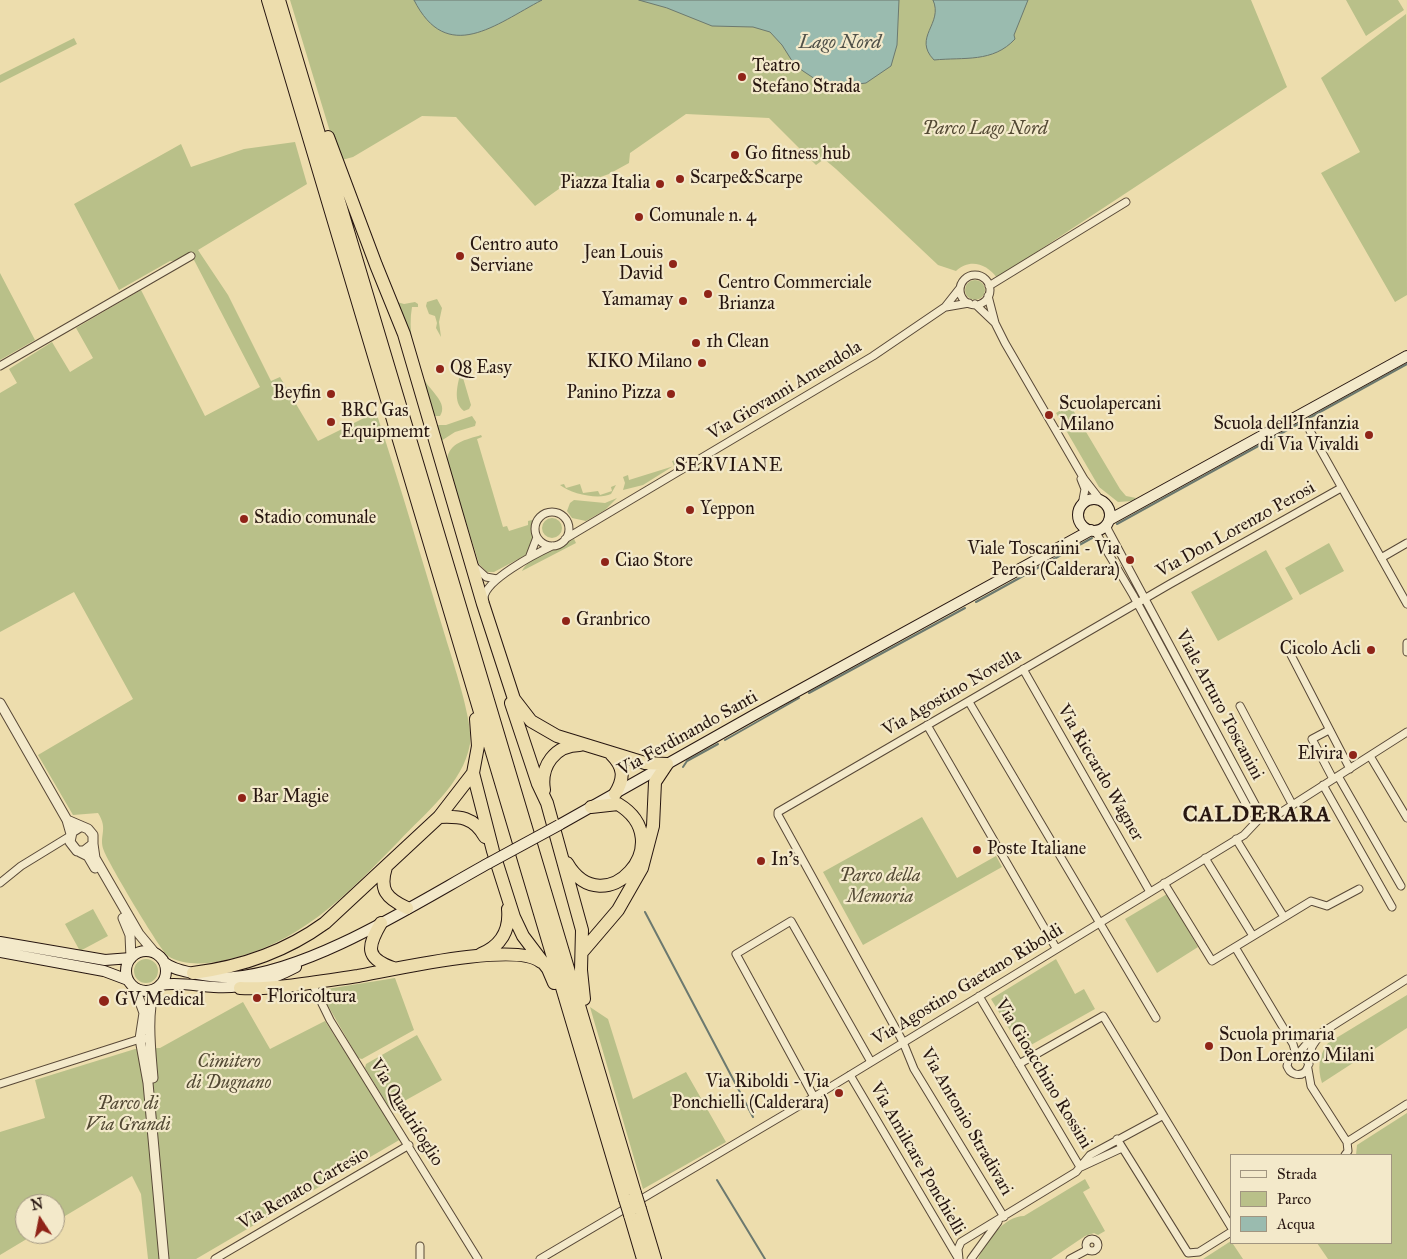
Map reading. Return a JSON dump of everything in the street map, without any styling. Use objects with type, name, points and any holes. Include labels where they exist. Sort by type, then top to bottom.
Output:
[{"type":"highway","points":[[268,0],[573,1023],[635,1212],[655,1259]]},
{"type":"highway","points":[[280,0],[288,9],[337,161],[404,334],[483,604],[514,699],[520,710],[543,730],[611,754],[650,764],[667,764]]},
{"type":"highway","points":[[280,0],[598,1067]]},
{"type":"highway","points":[[498,652],[516,719],[563,856],[582,930],[582,988],[598,1067],[630,1196]]},
{"type":"highway","points":[[477,699],[474,708],[478,746],[473,774],[491,857]]},
{"type":"highway","points":[[546,803],[543,778],[548,763],[560,750],[573,745],[583,745]]},
{"type":"highway","points":[[611,754],[619,763],[622,773],[622,782],[615,794]]},
{"type":"highway","points":[[583,951],[618,910],[642,868],[654,826],[655,782],[667,764]]},
{"type":"highway","points":[[193,973],[246,962],[294,943],[325,923],[439,817],[473,774]]},
{"type":"highway","points":[[563,856],[574,874],[595,886],[606,886],[621,880],[633,869],[639,859],[642,838],[634,816],[618,804],[591,807]]},
{"type":"highway","points":[[439,817],[456,816],[469,818],[480,827],[520,931],[544,964],[553,980],[564,1015],[573,1023]]},
{"type":"highway","points":[[386,867],[382,880],[384,890],[388,897],[407,908]]},
{"type":"highway","points":[[473,956],[493,947],[505,934],[508,917],[506,896]]},
{"type":"highway","points":[[381,923],[371,941],[372,953],[378,963],[393,968]]},
{"type":"highway","points":[[240,988],[261,988],[356,976],[393,968],[473,956],[526,955],[538,959],[544,964]]},
{"type":"highway","points":[[635,1212],[643,1259]]},
{"type":"main road","points":[[1139,504],[1123,508],[1092,500],[1082,505],[1078,513],[1084,527],[1093,530],[1407,356]]},
{"type":"main road","points":[[1104,503],[1109,514],[1108,522]]},
{"type":"main road","points":[[1070,542],[1080,521]]},
{"type":"main road","name":"Via Ferdinando Santi","points":[[320,952],[381,923],[491,857],[560,825],[667,764],[1093,530]]},
{"type":"main road","points":[[0,942],[105,960],[131,958]]},
{"type":"main road","points":[[132,984],[126,970],[131,958],[140,951],[154,952],[170,967],[223,978],[249,975],[273,969],[320,952]]},
{"type":"main road","points":[[0,952],[108,972],[146,991],[176,983],[240,988],[274,978],[320,952]]},
{"type":"main road","points":[[157,987],[166,974],[164,963]]},
{"type":"street","points":[[989,286],[1126,202]]},
{"type":"street","points":[[0,366],[191,256]]},
{"type":"street","points":[[995,323],[962,297],[960,288],[964,280],[976,275],[984,278],[989,286],[988,296],[995,323],[1084,479],[1104,503]]},
{"type":"street","name":"Via Giovanni Amendola","points":[[565,539],[863,362],[945,307],[960,288]]},
{"type":"street","points":[[972,304],[981,303],[988,296]]},
{"type":"street","name":"Via Giovanni Amendola","points":[[945,307],[972,304]]},
{"type":"street","points":[[1310,431],[1407,604]]},
{"type":"street","points":[[1076,462],[1085,490],[1082,505]]},
{"type":"street","name":"Via Don Lorenzo Perosi","points":[[1145,599],[1341,488]]},
{"type":"street","points":[[528,560],[537,537],[536,523],[543,514],[558,513],[568,523],[586,527]]},
{"type":"street","name":"Viale Arturo Toscanini","points":[[1108,522],[1108,530],[1257,808],[1259,819]]},
{"type":"street","points":[[483,604],[488,586],[565,539],[568,532],[568,523]]},
{"type":"street","name":"Viale Arturo Toscanini","points":[[1093,530],[1138,604],[1249,810],[1259,819]]},
{"type":"street","points":[[537,537],[545,544],[553,545]]},
{"type":"street","points":[[1381,558],[1407,543]]},
{"type":"street","points":[[470,560],[479,572],[497,579]]},
{"type":"street","name":"Via Agostino Novella","points":[[778,815],[780,809],[969,702],[1145,599]]},
{"type":"street","points":[[1407,643],[1407,652]]},
{"type":"street","points":[[1290,655],[1350,769]]},
{"type":"street","name":"Via Riccardo Wagner","points":[[1023,669],[1150,892]]},
{"type":"street","points":[[969,702],[1098,924],[1156,1018]]},
{"type":"street","points":[[0,703],[67,820],[71,846]]},
{"type":"street","points":[[1240,706],[1292,804]]},
{"type":"street","points":[[927,725],[1056,948]]},
{"type":"street","points":[[1329,730],[1312,739],[1401,886]]},
{"type":"street","name":"Via Agostino Gaetano Riboldi","points":[[540,1259],[814,1097],[1236,839],[1252,828],[1259,819],[1280,813],[1371,757],[1407,732]]},
{"type":"street","points":[[1371,757],[1407,818]]},
{"type":"street","points":[[1323,785],[1392,907]]},
{"type":"street","name":"Via Antonio Stradivari","points":[[778,815],[904,1042],[914,1069],[1004,1217]]},
{"type":"street","points":[[67,820],[91,832],[94,838],[93,844],[96,858],[139,934],[154,952]]},
{"type":"street","points":[[1,880],[59,843],[80,827]]},
{"type":"street","points":[[1236,839],[1284,917]]},
{"type":"street","points":[[59,843],[71,846],[91,860],[128,926],[131,958]]},
{"type":"street","points":[[80,852],[88,850],[93,844]]},
{"type":"street","points":[[1205,858],[1253,936]]},
{"type":"street","points":[[1164,883],[1212,961],[1311,901],[1327,906],[1359,889]]},
{"type":"street","points":[[814,1097],[736,954],[791,921],[871,1062]]},
{"type":"street","points":[[1235,946],[1293,1044],[1297,1054]]},
{"type":"street","points":[[1345,1154],[1348,1151],[1346,1142],[1311,1086],[1287,1066],[1289,1058],[1297,1054],[1320,1033],[1407,979]]},
{"type":"street","name":"Via Quadrifoglio","points":[[311,981],[330,1020],[478,1259]]},
{"type":"street","points":[[132,984],[144,1013],[140,1039],[148,1082],[164,1259]]},
{"type":"street","points":[[157,987],[152,997],[150,1044],[168,1259]]},
{"type":"street","name":"Via Gioacchino Rossini","points":[[979,996],[1080,1167]]},
{"type":"street","points":[[1019,1064],[1103,1016],[1230,1225]]},
{"type":"street","points":[[1296,1075],[1305,1072],[1312,1048],[1320,1033]]},
{"type":"street","points":[[0,1084],[140,1039],[147,1038],[150,1044]]},
{"type":"street","points":[[1297,1054],[1304,1056],[1308,1066],[1311,1086]]},
{"type":"street","name":"Via Amilcare Ponchielli","points":[[850,1075],[958,1258]]},
{"type":"street","points":[[1346,1142],[1407,1104]]},
{"type":"street","points":[[958,1258],[961,1242],[1076,1172],[1090,1155],[1162,1116]]},
{"type":"street","points":[[1117,1139],[1188,1252],[1199,1252],[1230,1233]]},
{"type":"street","name":"Via Renato Cartesio","points":[[216,1259],[409,1146]]},
{"type":"street","points":[[1080,1167],[1122,1148]]},
{"type":"street","points":[[971,1259],[991,1229],[1004,1217]]},
{"type":"street","points":[[420,1246],[420,1259]]},
{"type":"street","points":[[1070,1259],[1087,1250]]},
{"type":"green space","name":"Parco Lago Nord","points":[[290,0],[1251,0],[1287,87],[997,278],[988,269],[978,264],[967,265],[956,271],[938,265],[836,169],[824,159],[816,165],[769,118],[686,114],[630,153],[629,163],[609,174],[583,183],[580,183],[580,177],[577,176],[535,206],[456,117],[422,116],[353,157],[342,160],[331,135]]},
{"type":"green space","points":[[1346,0],[1398,0],[1404,10],[1366,36]]},
{"type":"green space","points":[[1406,14],[1407,295],[1395,302],[1321,173],[1360,152],[1321,78]]},
{"type":"green space","points":[[74,38],[77,44],[0,83],[0,75]]},
{"type":"green space","points":[[295,142],[307,184],[198,250],[228,295],[271,381],[280,377],[318,441],[376,412],[461,687],[468,720],[470,744],[460,772],[442,797],[360,881],[319,916],[298,931],[249,954],[215,962],[187,963],[168,956],[135,906],[102,846],[103,824],[98,813],[73,815],[38,755],[133,699],[74,592],[0,632],[0,393],[17,383],[9,369],[52,342],[70,372],[93,358],[76,328],[141,290],[205,416],[260,387],[194,260],[170,261],[119,290],[74,204],[181,144],[191,167],[244,149]]},
{"type":"green space","points":[[0,273],[35,340],[0,360]]},
{"type":"green space","points":[[971,280],[979,280],[985,286],[985,294],[979,300],[971,300],[965,294],[965,286]]},
{"type":"green space","points":[[437,299],[442,308],[439,322],[441,337],[436,328],[435,316],[429,314],[426,306],[427,302]]},
{"type":"green space","points":[[397,302],[404,304],[415,302],[418,304],[418,307],[412,307],[412,343],[424,379],[442,406],[440,416],[433,416]]},
{"type":"green space","points":[[461,371],[471,405],[469,409],[464,411],[460,407],[457,398],[457,387]]},
{"type":"green space","points":[[1070,405],[1120,489],[1126,496],[1136,498],[1132,501],[1118,502],[1099,487],[1056,413]]},
{"type":"green space","points":[[472,416],[476,422],[475,426],[455,432],[441,441],[436,425],[446,425]]},
{"type":"green space","points":[[481,435],[482,437],[477,439],[503,527],[507,526],[509,531],[528,525],[528,521],[532,520],[532,543],[526,555],[494,572],[487,572],[479,564],[447,460],[448,454],[455,445]]},
{"type":"green space","points":[[691,455],[674,466],[672,461]]},
{"type":"green space","points":[[673,466],[643,485],[623,490],[625,483],[623,477],[628,475],[629,480]]},
{"type":"green space","points":[[564,484],[566,488],[580,484],[583,493],[598,491],[600,495],[612,491],[611,487],[616,485],[611,494],[592,496],[571,491],[560,485]]},
{"type":"green space","points":[[617,498],[605,510],[586,521],[572,518],[567,511],[570,503],[574,500],[605,503]]},
{"type":"green space","points":[[548,518],[556,518],[562,524],[562,532],[556,538],[548,538],[542,532],[542,524]]},
{"type":"green space","points":[[574,539],[576,543],[522,571],[525,566],[537,557]]},
{"type":"green space","points":[[1329,543],[1344,571],[1300,595],[1285,568]]},
{"type":"green space","points":[[1266,550],[1293,599],[1218,641],[1191,592]]},
{"type":"green space","name":"Parco della Memoria","points":[[922,817],[957,878],[996,856],[1002,867],[863,945],[823,872]]},
{"type":"green space","points":[[1167,894],[1198,947],[1157,973],[1125,919]]},
{"type":"green space","points":[[93,909],[108,936],[80,951],[65,924]]},
{"type":"green space","points":[[146,959],[151,960],[157,966],[157,976],[151,982],[146,983],[141,982],[135,976],[134,971],[135,966],[141,960]]},
{"type":"green space","points":[[1056,959],[1075,994],[1084,989],[1095,1009],[1022,1050],[991,999]]},
{"type":"green space","points":[[395,978],[414,1030],[362,1059],[358,1058],[323,997],[327,989]]},
{"type":"green space","points":[[1407,995],[1407,1028],[1322,1083],[1320,1062],[1328,1043]]},
{"type":"green space","name":"Parco di Via Grandi","points":[[243,1002],[270,1049],[325,1021],[401,1139],[196,1259],[148,1259],[141,1194],[132,1176],[65,1216],[65,1194],[15,1194],[15,1244],[18,1244],[0,1255],[0,1132],[45,1118],[35,1080],[135,1049],[160,1048]]},
{"type":"green space","points":[[590,1007],[608,1019],[633,1099],[686,1072],[726,1142],[643,1189]]},
{"type":"green space","points":[[417,1035],[442,1080],[390,1109],[365,1068],[366,1064]]},
{"type":"green space","points":[[1407,1113],[1407,1259],[1328,1259],[1318,1244],[1392,1244],[1392,1154],[1356,1154],[1357,1145]]},
{"type":"green space","points":[[1085,1179],[1090,1188],[1083,1192],[1105,1231],[1098,1235],[1094,1233],[1085,1236],[1051,1259],[978,1259],[996,1231],[1003,1225],[1017,1217],[1024,1216]]},
{"type":"green space","points":[[1230,1242],[1243,1259],[1203,1259]]},
{"type":"water","points":[[414,0],[542,0],[490,28],[473,34],[457,35],[441,31],[427,20]]},
{"type":"water","name":"Lago Nord","points":[[639,0],[899,0],[897,45],[891,66],[866,83],[843,86],[821,83],[794,64],[782,45],[770,32],[753,27],[712,26],[667,8]]},
{"type":"water","name":"Lago Nord","points":[[933,0],[1028,0],[1014,35],[1015,39],[1006,47],[997,52],[978,57],[934,60],[928,52],[926,44],[935,16]]},
{"type":"waterway","points":[[1117,524],[1407,364]]},
{"type":"waterway","points":[[976,602],[1092,538]]},
{"type":"waterway","points":[[809,693],[965,608]]},
{"type":"waterway","points":[[725,740],[799,698]]},
{"type":"waterway","points":[[683,767],[687,761],[718,744]]},
{"type":"waterway","points":[[645,912],[753,1117]]},
{"type":"waterway","points":[[717,1180],[765,1259]]},
{"type":"place","name":"Teatro Stefano Strada","points":[[742,77]]},
{"type":"place","name":"Go fitness hub","points":[[735,155]]},
{"type":"place","name":"Scarpe&Scarpe","points":[[680,179]]},
{"type":"place","name":"Piazza Italia","points":[[660,184]]},
{"type":"place","name":"Comunale n. 4","points":[[639,217]]},
{"type":"place","name":"Centro auto Serviane","points":[[460,256]]},
{"type":"place","name":"Jean Louis David","points":[[673,264]]},
{"type":"place","name":"Centro Commerciale Brianza","points":[[708,294]]},
{"type":"place","name":"Yamamay","points":[[683,301]]},
{"type":"place","name":"1h Clean","points":[[696,343]]},
{"type":"place","name":"KIKO Milano","points":[[702,363]]},
{"type":"place","name":"Q8 Easy","points":[[440,369]]},
{"type":"place","name":"Beyfin","points":[[331,394]]},
{"type":"place","name":"Panino Pizza","points":[[671,394]]},
{"type":"place","name":"Scuolapercani Milano","points":[[1049,415]]},
{"type":"place","name":"BRC Gas Equipmemt","points":[[331,422]]},
{"type":"place","name":"Scuola dell'Infanzia di Via Vivaldi","points":[[1369,435]]},
{"type":"place","name":"Yeppon","points":[[690,510]]},
{"type":"place","name":"Stadio comunale","points":[[244,519]]},
{"type":"place","name":"Viale Toscanini - Via Perosi (Calderara)","points":[[1130,560]]},
{"type":"place","name":"Ciao Store","points":[[605,562]]},
{"type":"place","name":"Granbrico","points":[[566,621]]},
{"type":"place","name":"Cicolo Acli","points":[[1371,650]]},
{"type":"place","name":"Elvira","points":[[1353,755]]},
{"type":"place","name":"Bar Magie","points":[[242,798]]},
{"type":"place","name":"Poste Italiane","points":[[977,850]]},
{"type":"place","name":"In's","points":[[761,861]]},
{"type":"place","name":"Floricoltura","points":[[257,998]]},
{"type":"place","name":"GV Medical","points":[[104,1001]]},
{"type":"place","name":"Scuola primaria Don Lorenzo Milani","points":[[1209,1046]]},
{"type":"place","name":"Via Riboldi - Via Ponchielli (Calderara)","points":[[839,1093]]},
{"type":"district","name":"SERVIANE","points":[[729,466]]},
{"type":"district","name":"CALDERARA","points":[[1257,816]]},
{"type":"park label","name":"Cimitero di Dugnano","points":[[229,1073]]}]
